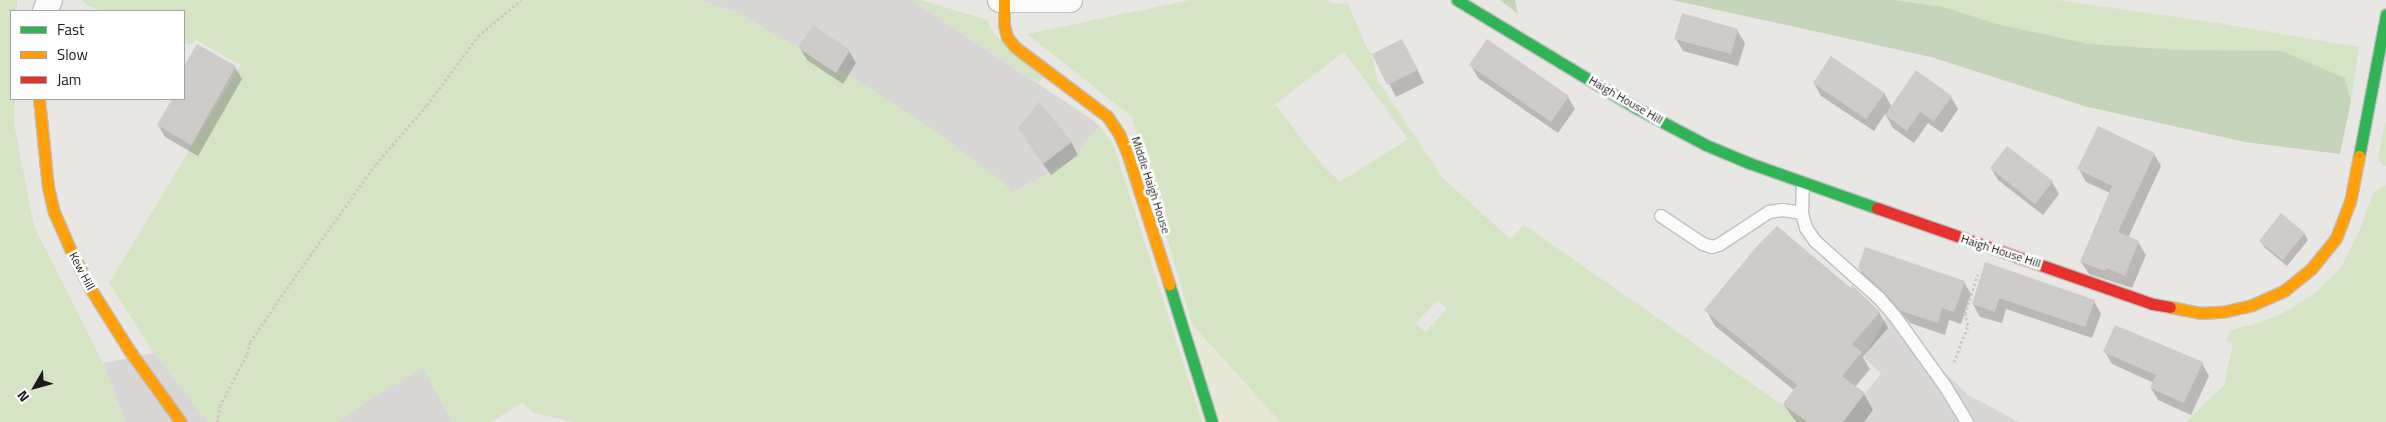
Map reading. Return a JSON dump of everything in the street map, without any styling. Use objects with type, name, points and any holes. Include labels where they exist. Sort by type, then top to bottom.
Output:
[{"type":"street","points":[[1002,0],[1070,0]]},
{"type":"street","name":"Middle Haigh House","points":[[1002,0],[1004,25],[1008,37],[1015,47],[1107,116],[1119,134],[1127,152],[1212,422]]},
{"type":"street","name":"Haigh House Hill","points":[[1457,0],[1636,108],[1699,141],[1749,164],[1986,247],[2176,309],[2200,313],[2222,312],[2252,305],[2275,296],[2294,284],[2320,259],[2336,238],[2350,202],[2386,15]]},
{"type":"street","name":"Kew Hill","points":[[39,100],[48,187],[54,212],[71,251],[90,288],[129,350],[180,422]]},
{"type":"lane","points":[[1803,183],[1802,213],[1806,228],[1815,241],[1889,309],[1945,386],[1967,422]]},
{"type":"lane","points":[[1661,216],[1703,244],[1712,247],[1719,245],[1769,212],[1782,210],[1802,213]]},
{"type":"path","points":[[217,422],[220,406],[247,354],[250,342],[376,164],[427,105],[478,36],[521,0]]},
{"type":"path","points":[[1945,386],[1968,325],[1964,314],[1986,247]]},
{"type":"shaded area","points":[[698,0],[912,0],[1090,118],[1099,126],[1072,160],[1012,193],[1000,180],[741,14]]},
{"type":"shaded area","points":[[1887,316],[1968,395],[2019,422],[1843,422],[1881,373],[1864,358]]},
{"type":"shaded area","points":[[154,353],[208,422],[125,422],[103,363]]},
{"type":"shaded area","points":[[423,367],[452,422],[339,422],[360,405]]},
{"type":"green space","points":[[0,0],[17,0],[17,10],[10,10],[10,100],[15,100],[14,124],[34,226],[103,363],[125,422],[0,422]]},
{"type":"green space","points":[[82,0],[698,0],[741,14],[761,27],[838,68],[937,132],[1000,180],[1013,193],[1072,160],[1099,126],[1113,143],[1202,422],[573,422],[534,413],[522,403],[491,422],[452,422],[423,368],[360,405],[339,422],[208,422],[154,353],[109,283],[241,65],[196,40],[190,45],[185,43],[185,10],[100,10],[88,6]]},
{"type":"green space","points":[[912,0],[921,0],[987,20],[994,34],[1044,77],[1038,83]]},
{"type":"green space","points":[[1190,0],[1326,0],[1332,3],[1348,4],[1367,48],[1372,54],[1377,79],[1442,177],[1510,239],[1524,225],[1807,422],[1280,422],[1192,324],[1132,117],[1027,34]],"holes":[[[1344,52],[1408,139],[1340,182],[1322,165],[1275,104]],[[1438,300],[1447,309],[1425,332],[1416,323]]]},
{"type":"green space","points":[[1500,0],[1515,0],[1518,14]]},
{"type":"green space","points":[[1672,0],[1894,0],[1944,7],[1997,24],[2089,44],[2181,50],[2281,51],[2345,78],[2351,101],[2340,154],[2245,142],[2084,106],[1931,57]]},
{"type":"green space","points":[[1894,0],[2057,0],[2218,23],[2359,47],[2351,101],[2345,78],[2181,50],[2089,44],[1997,24],[1944,7]]},
{"type":"green space","points":[[2386,119],[2386,166],[2382,165],[2378,158]]},
{"type":"green space","points":[[2386,185],[2386,422],[2186,422],[2224,385],[2233,343],[2226,341],[2231,330],[2255,324],[2283,313],[2315,293],[2341,268],[2360,229],[2373,193]]},
{"type":"green space","points":[[1192,324],[1280,422],[1202,422]]},
{"type":"building","points":[[1682,13],[1738,29],[1731,54],[1674,39]]},
{"type":"building","points":[[813,25],[850,50],[836,73],[798,48]]},
{"type":"building","points":[[1402,39],[1418,70],[1387,85],[1372,54]]},
{"type":"building","points":[[1487,39],[1569,96],[1551,122],[1469,65]]},
{"type":"building","points":[[197,44],[236,66],[191,145],[157,125],[171,100],[185,100],[185,64]]},
{"type":"building","points":[[1831,56],[1885,93],[1866,119],[1813,83]]},
{"type":"building","points":[[1916,70],[1952,96],[1934,121],[1920,112],[1907,131],[1885,115]]},
{"type":"building","points":[[1039,102],[1072,142],[1043,164],[1018,128]]},
{"type":"building","points":[[2098,126],[2155,153],[2118,232],[2139,241],[2125,276],[2106,268],[2105,271],[2080,262],[2112,186],[2077,169]]},
{"type":"building","points":[[2007,146],[2053,181],[2035,204],[1990,168]]},
{"type":"building","points":[[2281,213],[2305,233],[2283,260],[2259,241]]},
{"type":"building","points":[[1777,226],[1851,288],[1852,285],[1880,312],[1852,344],[1862,352],[1842,376],[1865,393],[1843,422],[1807,422],[1783,404],[1797,385],[1704,310],[1757,246]]},
{"type":"building","points":[[1865,247],[1965,281],[1954,312],[1942,308],[1938,323],[1901,311],[1858,268]]},
{"type":"building","points":[[1985,262],[2095,300],[2085,327],[1999,298],[1995,312],[1972,304]]},
{"type":"building","points":[[2115,325],[2203,362],[2184,403],[2150,388],[2156,375],[2103,352]]},
{"type":"traffic: fast","points":[[1457,0],[1636,108],[1706,145],[1749,163],[1877,208]]},
{"type":"traffic: fast","points":[[2359,156],[2386,15]]},
{"type":"traffic: fast","points":[[1169,284],[1212,422]]},
{"type":"traffic: slow","points":[[1004,1],[1004,25],[1007,37],[1015,47],[1107,116],[1119,134],[1127,152],[1169,284]]},
{"type":"traffic: slow","points":[[39,100],[48,187],[54,212],[71,251],[90,288],[129,350],[181,422]]},
{"type":"traffic: slow","points":[[2170,307],[2200,313],[2222,312],[2252,305],[2285,290],[2311,269],[2336,238],[2350,202],[2359,156]]},
{"type":"traffic: jam","points":[[1877,208],[2153,304],[2170,307]]}]
